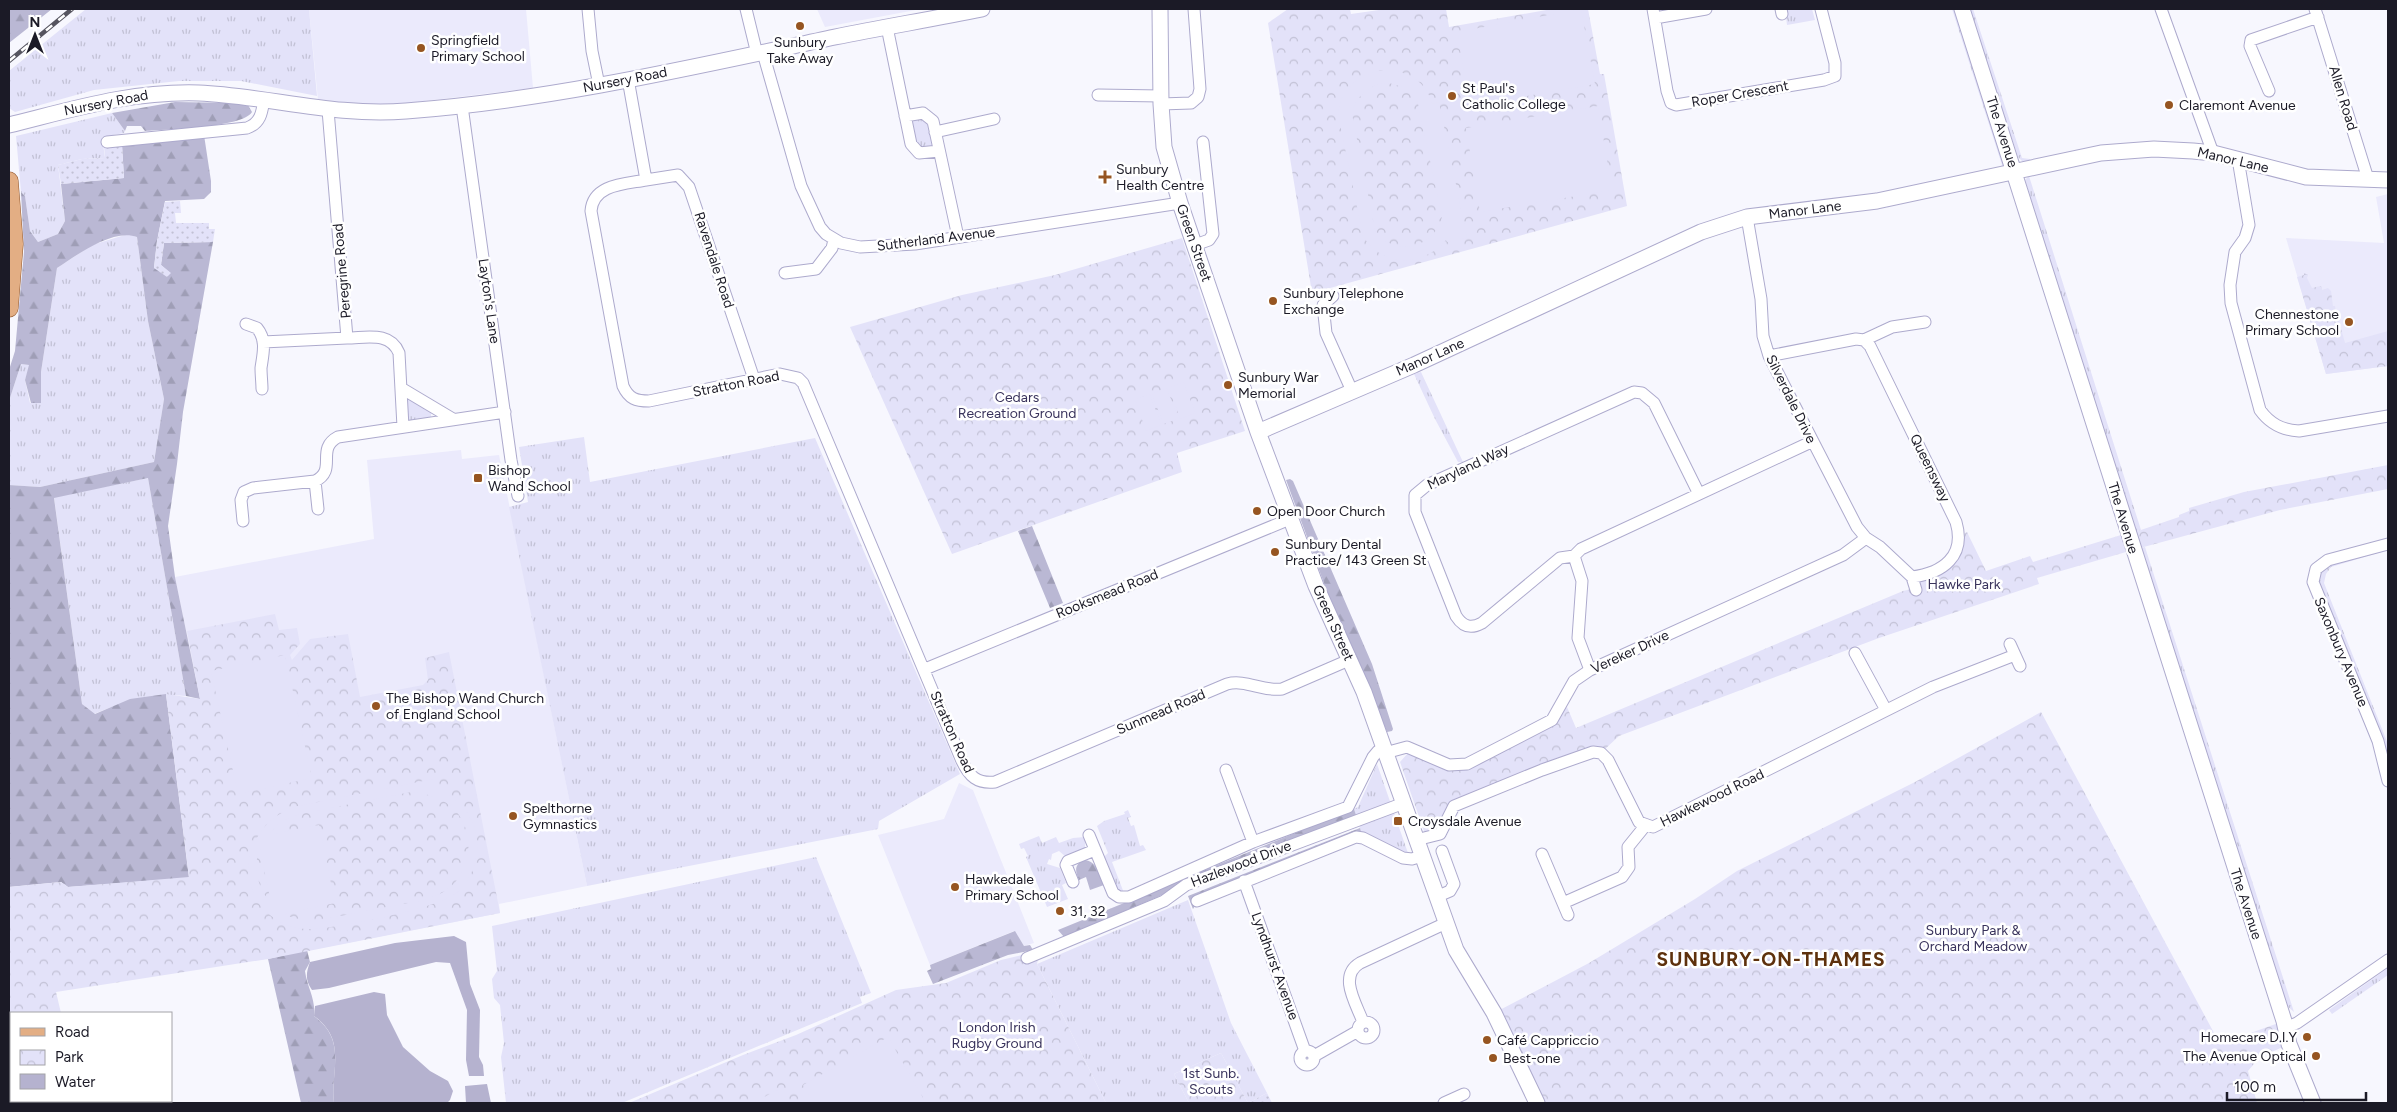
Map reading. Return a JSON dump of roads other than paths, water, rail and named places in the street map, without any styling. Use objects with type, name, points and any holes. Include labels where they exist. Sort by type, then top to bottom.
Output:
[{"type":"main road","points":[[9,181],[14,244],[9,308]]},
{"type":"street","points":[[588,9],[592,51],[599,85]]},
{"type":"street","points":[[746,9],[801,186],[820,227],[834,240],[832,248],[816,269],[785,273]]},
{"type":"street","name":"Nursery Road","points":[[9,125],[145,94],[200,93],[264,99],[328,110],[396,112],[462,106],[532,97],[599,85],[760,54],[963,11],[982,9]]},
{"type":"street","name":"Green Street","points":[[1160,9],[1161,100],[1164,147],[1180,203],[1258,432],[1316,586],[1364,692],[1456,950],[1494,1013],[1537,1103]]},
{"type":"street","points":[[1098,95],[1190,103],[1198,97],[1200,90],[1194,9]]},
{"type":"street","points":[[1654,13],[1706,9]]},
{"type":"street","name":"Roper Crescent","points":[[1654,13],[1667,91],[1671,103],[1676,105],[1824,80],[1835,76],[1836,63],[1820,9]]},
{"type":"street","name":"The Avenue","points":[[1962,9],[2297,1067],[2313,1103]]},
{"type":"street","points":[[2161,9],[2213,153]]},
{"type":"street","name":"Allen Road","points":[[2269,92],[2250,46],[2251,40],[2316,13],[2368,179]]},
{"type":"street","points":[[887,27],[913,148],[924,154],[939,151]]},
{"type":"street","points":[[628,79],[646,180]]},
{"type":"street","points":[[107,142],[135,134],[247,128],[257,122],[261,115],[264,99]]},
{"type":"street","name":"Layton's Lane","points":[[462,106],[504,412],[518,496]]},
{"type":"street","name":"Peregrine Road","points":[[328,110],[348,338],[380,337],[392,341],[399,352],[403,427]]},
{"type":"street","points":[[905,116],[918,113],[927,115],[933,120],[958,237]]},
{"type":"street","points":[[936,132],[994,119]]},
{"type":"street","points":[[1195,245],[1209,240],[1213,234],[1203,142]]},
{"type":"street","name":"Manor Lane","points":[[1258,432],[1414,365],[1701,232],[1747,217],[1877,201],[2101,153],[2128,150],[2179,150],[2213,153],[2306,177],[2388,180]]},
{"type":"street","points":[[2238,159],[2249,225],[2245,238],[2235,252],[2230,285],[2230,303],[2260,410],[2266,418],[2276,425],[2287,430],[2299,431],[2388,416]]},
{"type":"street","name":"Ravendale Road","points":[[646,180],[678,175],[689,187],[754,379]]},
{"type":"street","name":"Stratton Road","points":[[646,180],[601,190],[592,203],[591,211],[623,386],[626,392],[636,401],[649,401],[780,374],[790,375],[803,383],[967,772],[975,780]]},
{"type":"street","name":"Sutherland Avenue","points":[[834,240],[860,247],[895,246],[1180,203]]},
{"type":"street","name":"Silverdale Drive","points":[[1747,217],[1761,299],[1763,336],[1769,356],[1856,527],[1866,538]]},
{"type":"street","points":[[1333,296],[1323,304],[1326,333],[1352,391]]},
{"type":"street","points":[[1769,356],[1856,339],[1864,340],[1892,328],[1925,322]]},
{"type":"street","points":[[246,324],[257,328],[264,342],[262,389]]},
{"type":"street","points":[[264,342],[348,338]]},
{"type":"street","name":"Queensway","points":[[1864,340],[1874,355],[1956,522],[1959,532],[1957,548],[1951,560],[1928,575],[1912,577]]},
{"type":"street","points":[[401,388],[452,419]]},
{"type":"street","name":"Maryland Way","points":[[1699,494],[1654,403],[1642,393],[1634,392],[1427,485],[1415,495],[1415,512],[1456,616],[1461,623],[1468,627],[1475,627],[1560,558],[1574,556],[1582,548],[1812,442]]},
{"type":"street","points":[[243,520],[242,496],[248,489],[320,479],[327,470],[326,453],[331,441],[346,436],[504,412]]},
{"type":"street","points":[[315,481],[318,508]]},
{"type":"street","name":"Rooksmead Road","points":[[925,669],[1290,519]]},
{"type":"street","points":[[1866,538],[1880,547],[1912,577],[1916,590]]},
{"type":"street","name":"Vereker Drive","points":[[1384,751],[1407,747],[1449,765],[1467,764],[1552,720],[1574,681],[1590,670],[1843,554],[1866,538]]},
{"type":"street","name":"Saxonbury Avenue","points":[[2388,544],[2328,560],[2316,569],[2313,582],[2378,741],[2388,781]]},
{"type":"street","points":[[1574,556],[1582,581],[1578,638],[1590,670]]},
{"type":"street","name":"Hawkewood Road","points":[[1416,840],[1440,834],[1454,806],[1542,770],[1593,752],[1601,753],[1608,760],[1639,822],[1645,826],[1659,825],[1933,687],[2017,660],[2010,644]]},
{"type":"street","points":[[1856,653],[1886,710]]},
{"type":"street","name":"Sunmead Road","points":[[975,780],[984,783],[995,782],[1226,684],[1235,682],[1271,690],[1282,689],[1349,660]]},
{"type":"street","points":[[1089,835],[1110,889],[1119,898],[1130,897],[1253,842],[1348,807],[1373,757],[1378,751],[1384,751]]},
{"type":"street","points":[[1226,770],[1253,842]]},
{"type":"street","name":"Hazlewood Drive","points":[[1027,958],[1164,901],[1186,885],[1404,803]]},
{"type":"street","points":[[1563,902],[1622,877],[1629,867],[1628,851],[1630,842],[1645,826]]},
{"type":"street","points":[[1197,901],[1356,837],[1364,838],[1408,859],[1422,856]]},
{"type":"street","points":[[1073,882],[1066,865],[1068,861],[1095,850]]},
{"type":"street","points":[[1436,897],[1450,891],[1454,884],[1442,851]]},
{"type":"street","points":[[1548,859],[1568,914]]},
{"type":"street","name":"Lyndhurst Avenue","points":[[1244,881],[1309,1053],[1360,1026],[1348,981],[1351,970],[1360,963],[1446,922]]},
{"type":"street","points":[[2285,1028],[2304,1018],[2388,960]]},
{"type":"street","points":[[1444,1103],[1464,1094]]},
{"type":"water","points":[[454,936],[466,942],[470,984],[480,1010],[479,1057],[483,1065],[484,1076],[469,1076],[466,1060],[467,1010],[450,963],[436,962],[329,988],[312,990],[307,980],[310,962],[395,943]]},
{"type":"water","points":[[374,992],[385,994],[387,1015],[403,1047],[430,1071],[448,1081],[453,1091],[447,1103],[334,1103],[334,1046],[331,1035],[314,1016],[315,1006]]},
{"type":"water","points":[[487,1084],[491,1103],[466,1103],[465,1086]]},
{"type":"railway","points":[[9,61],[72,9]]},
{"type":"place","name":"Sunbury Take Away","points":[[800,26]]},
{"type":"place","name":"Springfield Primary School","points":[[421,48]]},
{"type":"place","name":"St Paul's Catholic College","points":[[1452,96]]},
{"type":"place","name":"Claremont Avenue","points":[[2169,105]]},
{"type":"place","name":"Sunbury Health Centre","points":[[1105,177]]},
{"type":"place","name":"Sunbury Telephone Exchange","points":[[1273,301]]},
{"type":"place","name":"Chennestone Primary School","points":[[2349,322]]},
{"type":"place","name":"Sunbury War Memorial","points":[[1228,385]]},
{"type":"place","name":"Bishop Wand School","points":[[478,478]]},
{"type":"place","name":"Open Door Church","points":[[1257,511]]},
{"type":"place","name":"Sunbury Dental Practice/ 143 Green St","points":[[1275,552]]},
{"type":"place","name":"The Bishop Wand Church of England School","points":[[376,706]]},
{"type":"place","name":"Spelthorne Gymnastics","points":[[513,816]]},
{"type":"place","name":"Croysdale Avenue","points":[[1398,821]]},
{"type":"place","name":"Hawkedale Primary School","points":[[955,887]]},
{"type":"place","name":"31, 32","points":[[1060,911]]},
{"type":"place","name":"Homecare D.I.Y","points":[[2307,1037]]},
{"type":"place","name":"Café Cappriccio","points":[[1487,1040]]},
{"type":"place","name":"The Avenue Optical","points":[[2316,1056]]},
{"type":"place","name":"Best-one","points":[[1493,1058]]},
{"type":"district","name":"SUNBURY-ON-THAMES","points":[[1771,959]]},
{"type":"park label","name":"Cedars Recreation Ground","points":[[1017,406]]},
{"type":"park label","name":"Hawke Park","points":[[1964,584]]},
{"type":"park label","name":"Sunbury Park & Orchard Meadow","points":[[1973,938]]},
{"type":"park label","name":"London Irish Rugby Ground","points":[[997,1036]]},
{"type":"park label","name":"1st Sunb. Scouts","points":[[1211,1082]]}]
